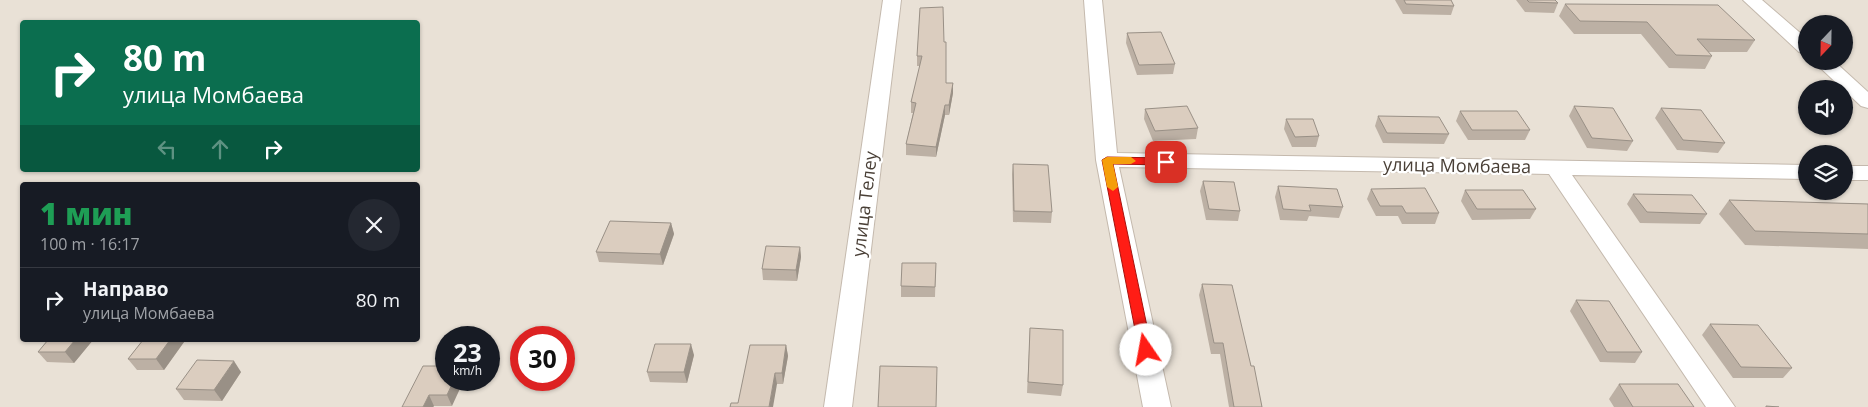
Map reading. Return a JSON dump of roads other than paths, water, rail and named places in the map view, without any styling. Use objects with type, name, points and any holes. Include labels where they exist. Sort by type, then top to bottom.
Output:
[{"type":"street","name":"улица Телеу","points":[[838,407],[892,0]]},
{"type":"street","points":[[1094,0],[1107,160],[1157,407]]},
{"type":"street","points":[[1752,0],[1798,41]]},
{"type":"street","points":[[1832,70],[1868,102]]},
{"type":"street","name":"улица Момбаева","points":[[1107,160],[1798,172]]},
{"type":"street","points":[[1556,168],[1721,407]]},
{"type":"street","points":[[1853,172],[1868,173]]}]
